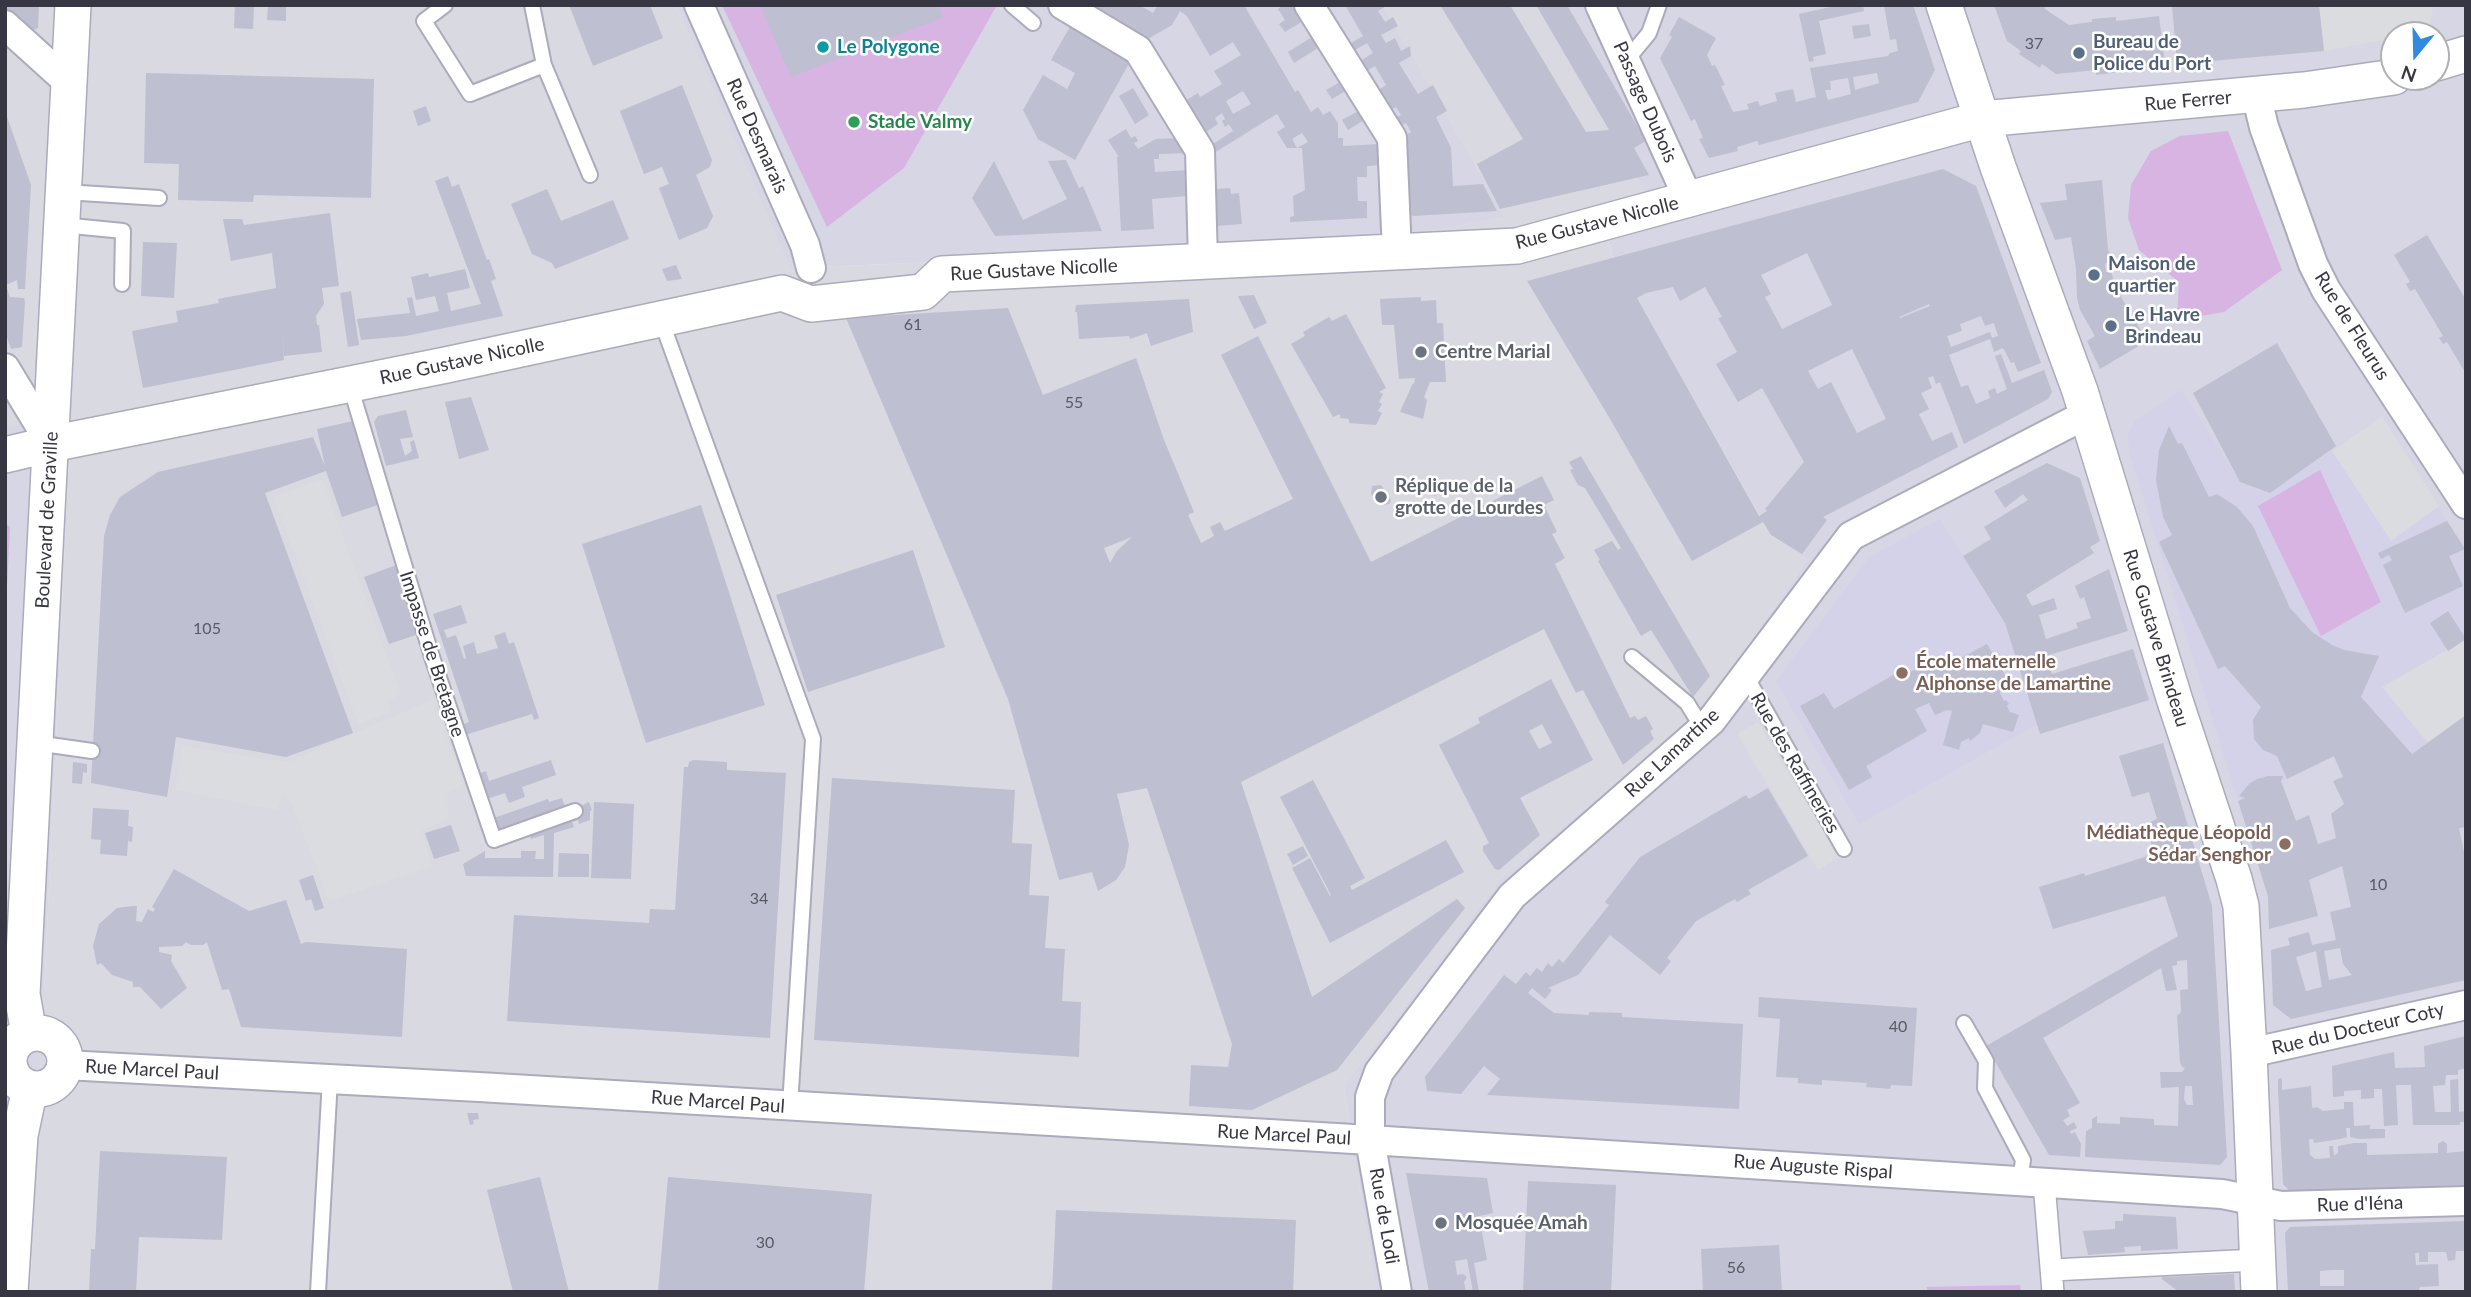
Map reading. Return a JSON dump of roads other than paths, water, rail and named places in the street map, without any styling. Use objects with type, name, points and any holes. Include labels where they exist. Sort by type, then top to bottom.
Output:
[{"type":"street","name":"Boulevard de Graville","points":[[29,1034],[22,994],[73,5]]},
{"type":"street","name":"Rue Desmarais","points":[[699,5],[805,245],[811,268]]},
{"type":"street","points":[[1063,5],[1138,50],[1199,151],[1203,262]]},
{"type":"street","points":[[1309,5],[1392,138],[1396,253]]},
{"type":"street","name":"Passage Dubois","points":[[1600,5],[1689,200]]},
{"type":"street","name":"Rue Gustave Brindeau","points":[[1944,5],[2087,414],[2241,906],[2258,1276]]},
{"type":"street","points":[[5,24],[69,83]]},
{"type":"street","name":"Rue Ferrer","points":[[1982,119],[2304,90],[2380,79]]},
{"type":"street","name":"Rue de Fleurus","points":[[2256,93],[2268,139],[2313,264],[2326,290],[2466,504]]},
{"type":"street","name":"Rue Gustave Nicolle","points":[[5,455],[772,296],[810,304],[923,292],[942,274],[1517,246],[1982,119]]},
{"type":"street","points":[[5,368],[51,444]]},
{"type":"street","name":"Rue Lamartine","points":[[1370,1140],[1370,1097],[1379,1072],[1512,897],[1711,721],[1851,536],[2087,414]]},
{"type":"street","name":"Rue du Docteur Coty","points":[[2249,1054],[2466,1005]]},
{"type":"street","points":[[29,1034],[48,1035],[62,1047],[65,1065],[56,1082],[48,1087],[30,1088],[15,1079],[9,1062],[14,1044],[29,1034]]},
{"type":"street","name":"Rue Marcel Paul","points":[[65,1065],[1370,1140]]},
{"type":"street","points":[[10,1292],[20,1135],[30,1088]]},
{"type":"street","name":"Rue Auguste Rispal","points":[[1370,1140],[2222,1194],[2255,1201]]},
{"type":"street","name":"Rue de Lodi","points":[[1370,1140],[1397,1292]]},
{"type":"street","points":[[2032,1182],[2052,1270],[2053,1292]]},
{"type":"street","name":"Rue d'Iéna","points":[[2255,1201],[2281,1206],[2466,1200]]},
{"type":"street","points":[[2052,1270],[2258,1276]]},
{"type":"lane","points":[[445,5],[424,22],[470,94],[544,65]]},
{"type":"lane","points":[[532,5],[544,65],[590,175]]},
{"type":"lane","points":[[1012,5],[1033,23]]},
{"type":"lane","points":[[1626,61],[1649,33],[1659,5]]},
{"type":"lane","points":[[62,209],[159,198]]},
{"type":"lane","points":[[62,209],[123,231],[122,284]]},
{"type":"lane","points":[[661,320],[813,739],[790,1106]]},
{"type":"lane","name":"Impasse de Bretagne","points":[[353,384],[355,402],[432,657],[494,840],[575,811]]},
{"type":"lane","points":[[1632,657],[1687,703],[1703,729]]},
{"type":"lane","name":"Rue des Raffineries","points":[[1746,676],[1844,849]]},
{"type":"lane","points":[[36,743],[92,751]]},
{"type":"lane","points":[[1964,1023],[1986,1062],[1985,1088],[2032,1182]]},
{"type":"lane","points":[[318,1292],[330,1079]]},
{"type":"place","name":"Le Polygone","points":[[823,47]]},
{"type":"place","name":"Bureau de Police du Port","points":[[2079,53]]},
{"type":"place","name":"Stade Valmy","points":[[854,122]]},
{"type":"place","name":"Maison de quartier","points":[[2094,275]]},
{"type":"place","name":"Le Havre Brindeau","points":[[2111,326]]},
{"type":"place","name":"Centre Marial","points":[[1421,352]]},
{"type":"place","name":"Réplique de la grotte de Lourdes","points":[[1381,497]]},
{"type":"place","name":"École maternelle Alphonse de Lamartine","points":[[1902,673]]},
{"type":"place","name":"Médiathèque Léopold Sédar Senghor","points":[[2285,844]]},
{"type":"place","name":"Mosquée Amah","points":[[1441,1223]]}]
